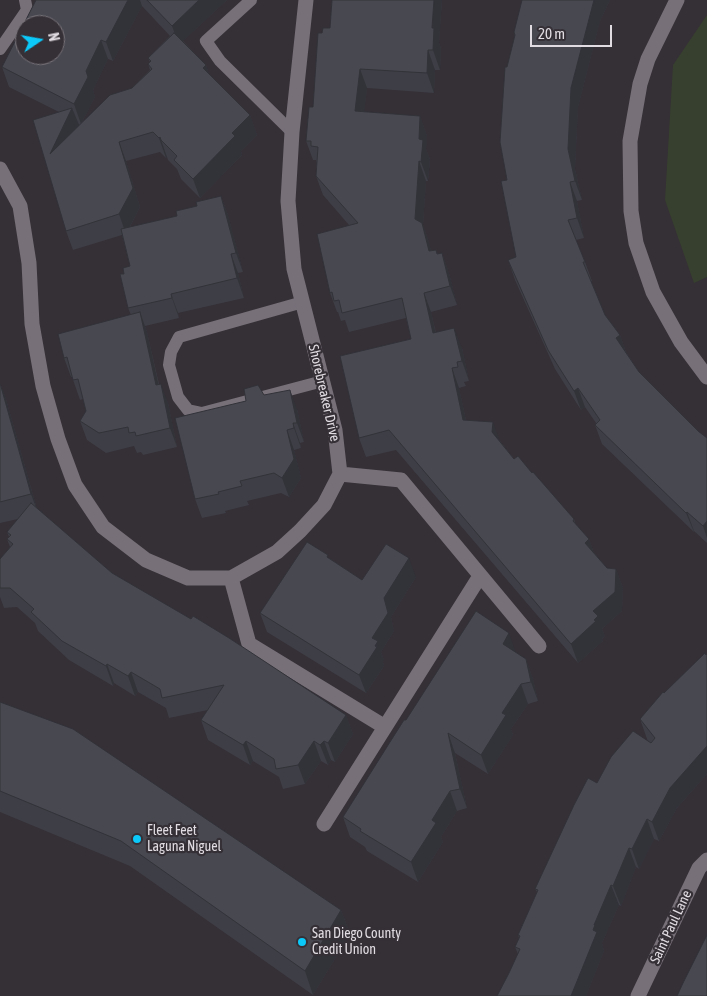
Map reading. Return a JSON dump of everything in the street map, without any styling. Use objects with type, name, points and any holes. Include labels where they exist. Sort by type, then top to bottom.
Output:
[{"type":"street","name":"Shorebreaker Drive","points":[[306,0],[292,132],[288,201],[294,270],[335,430],[340,474]]},
{"type":"street","points":[[677,0],[648,60],[640,84],[630,141],[630,211],[636,243],[653,292],[680,342],[707,377]]},
{"type":"street","points":[[0,169],[20,206],[29,263],[32,324],[43,386],[58,439],[75,485],[103,527],[146,560],[188,578],[231,578],[277,552],[300,531],[324,505],[340,474],[401,480],[538,646]]},
{"type":"street","points":[[324,824],[480,576]]},
{"type":"street","points":[[231,578],[249,644],[385,726]]},
{"type":"street","name":"Saint Paul Lane","points":[[638,996],[699,868],[707,860]]},
{"type":"lane","points":[[0,49],[27,10],[25,0]]},
{"type":"lane","points":[[252,0],[206,41],[220,60],[292,132]]},
{"type":"lane","points":[[302,302],[179,337],[171,352],[169,365],[178,397],[188,410],[202,413],[323,380]]},
{"type":"green space","points":[[707,15],[707,277],[694,283],[665,200],[673,65]]},
{"type":"building","points":[[36,0],[128,0],[106,42],[101,40],[86,71],[88,77],[74,104],[2,67],[15,41],[15,65],[65,65],[65,15],[28,15]]},
{"type":"building","points":[[147,0],[199,0],[172,26]]},
{"type":"building","points":[[332,0],[434,0],[433,50],[428,50],[427,73],[360,69],[355,111],[420,116],[419,139],[423,140],[421,162],[419,161],[415,219],[422,223],[429,251],[436,250],[437,254],[442,253],[450,286],[424,293],[433,333],[454,328],[462,361],[457,362],[458,367],[452,368],[463,420],[493,422],[492,432],[514,459],[518,456],[574,519],[573,521],[589,539],[585,543],[607,568],[616,569],[615,592],[593,611],[598,616],[594,620],[596,621],[571,644],[389,430],[359,438],[340,356],[411,339],[402,298],[342,313],[339,300],[334,301],[332,292],[330,293],[317,234],[358,223],[316,176],[318,147],[311,146],[311,141],[306,141],[309,107],[313,107],[318,33],[322,33],[323,28],[330,28]]},
{"type":"building","points":[[522,0],[594,0],[571,88],[568,149],[575,181],[570,182],[577,218],[568,220],[605,315],[620,335],[616,338],[639,372],[707,438],[707,521],[703,526],[686,513],[595,425],[600,420],[578,388],[574,391],[548,350],[508,260],[516,257],[501,181],[507,180],[500,142],[505,67],[507,67]]},
{"type":"building","points":[[174,33],[206,65],[203,68],[250,115],[232,133],[235,136],[193,179],[174,160],[177,156],[153,132],[119,142],[133,188],[119,214],[66,231],[33,120],[72,108],[50,154],[110,95],[132,88],[152,69],[148,64],[151,61],[148,58]]},
{"type":"building","points":[[221,196],[236,253],[231,254],[237,278],[171,294],[172,298],[128,308],[120,274],[124,274],[123,268],[130,266],[121,229],[177,216],[176,211],[197,206],[196,202]]},
{"type":"building","points":[[140,312],[156,385],[161,384],[170,428],[136,436],[135,432],[129,433],[128,427],[99,433],[80,421],[86,411],[78,379],[73,380],[67,357],[64,358],[58,334]]},
{"type":"building","points":[[0,383],[31,494],[0,502]]},
{"type":"building","points":[[258,385],[264,395],[290,390],[297,423],[293,423],[294,428],[287,430],[294,459],[282,478],[274,473],[240,481],[242,486],[218,492],[219,494],[195,499],[175,418],[246,401],[244,389]]},
{"type":"building","points":[[31,503],[112,573],[191,619],[193,616],[346,715],[328,743],[324,741],[320,745],[314,741],[298,765],[276,769],[274,759],[246,741],[243,745],[201,720],[224,685],[162,698],[160,689],[131,672],[128,676],[62,641],[31,612],[34,609],[10,588],[0,588],[0,559],[13,544],[7,539],[11,535],[7,532]]},
{"type":"building","points":[[307,542],[362,580],[386,544],[409,558],[384,598],[388,613],[372,638],[378,641],[375,646],[377,647],[359,675],[260,613]]},
{"type":"building","points":[[476,611],[509,633],[503,644],[526,659],[531,682],[521,684],[502,713],[506,715],[481,755],[448,733],[460,789],[450,791],[432,820],[436,823],[411,862],[360,831],[361,829],[343,817]]},
{"type":"building","points":[[705,653],[707,654],[707,746],[670,788],[652,822],[647,819],[632,849],[629,848],[594,925],[593,930],[597,932],[571,996],[497,996],[520,949],[515,947],[520,936],[518,935],[538,890],[535,889],[588,778],[597,783],[611,757],[633,731],[651,743],[655,738],[640,719],[663,692]]},
{"type":"building","name":"Fleet Feet Laguna Niguel","points":[[0,702],[73,729],[341,910],[305,971],[121,841],[0,791]]},
{"type":"building","points":[[707,935],[707,996],[677,996],[683,983]]},
{"type":"place","name":"Fleet Feet Laguna Niguel","points":[[137,839]]},
{"type":"place","name":"San Diego County Credit Union","points":[[302,942]]}]
